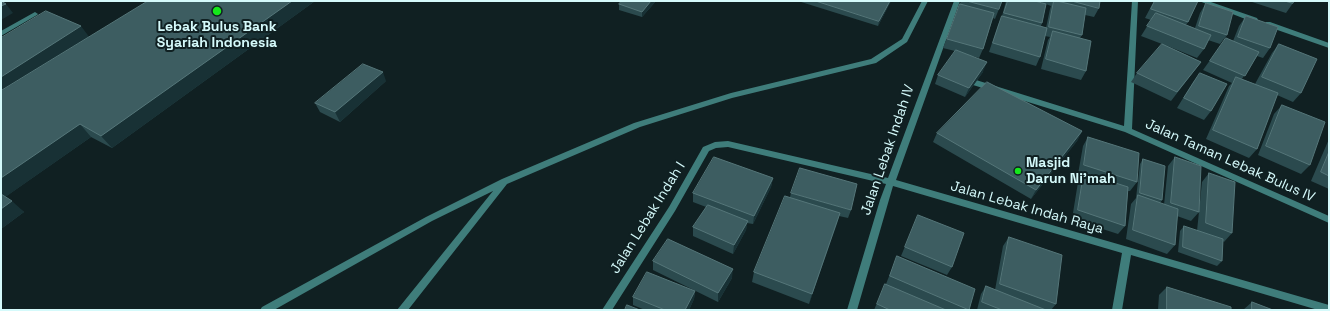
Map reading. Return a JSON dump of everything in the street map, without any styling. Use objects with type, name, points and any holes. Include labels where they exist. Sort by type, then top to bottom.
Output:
[{"type":"street","points":[[265,310],[429,219],[505,181],[637,125],[731,96],[873,61],[906,40],[925,1]]},
{"type":"street","name":"Jalan Lebak Indah IV","points":[[852,310],[884,200],[892,182],[957,1]]},
{"type":"street","name":"Jalan Taman Lebak Bulus IV","points":[[1134,1],[1128,130],[1329,220]]},
{"type":"street","points":[[1202,1],[1329,46]]},
{"type":"street","points":[[1,34],[35,14]]},
{"type":"street","points":[[976,83],[1128,130]]},
{"type":"street","name":"Jalan Lebak Indah Raya","points":[[715,145],[728,144],[892,182],[1329,309]]},
{"type":"street","name":"Jalan Lebak Indah I","points":[[607,310],[672,209],[706,149],[715,145]]},
{"type":"street","points":[[402,310],[505,181]]},
{"type":"street","points":[[1117,310],[1127,251]]},
{"type":"building","points":[[1,1],[6,4],[1,6]]},
{"type":"building","points":[[148,1],[292,1],[101,136],[80,124],[1,178],[1,91]]},
{"type":"building","points":[[622,1],[651,1],[642,12],[619,4]]},
{"type":"building","points":[[816,1],[890,1],[879,21]]},
{"type":"building","points":[[967,1],[1002,1],[999,9]]},
{"type":"building","points":[[1008,1],[1035,1],[1046,4],[1042,23],[1004,13]]},
{"type":"building","points":[[1054,1],[1086,8],[1082,35],[1049,27]]},
{"type":"building","points":[[1072,1],[1100,1],[1099,8]]},
{"type":"building","points":[[1155,1],[1198,1],[1188,22],[1151,9]]},
{"type":"building","points":[[1206,3],[1233,12],[1227,35],[1199,26]]},
{"type":"building","points":[[960,4],[994,13],[983,49],[947,39]]},
{"type":"building","points":[[46,11],[81,26],[1,77],[1,38]]},
{"type":"building","points":[[1156,13],[1211,35],[1204,49],[1147,26]]},
{"type":"building","points":[[1002,16],[1047,28],[1040,57],[993,43]]},
{"type":"building","points":[[1246,16],[1278,27],[1270,48],[1238,37]]},
{"type":"building","points":[[1053,31],[1091,41],[1086,71],[1046,59]]},
{"type":"building","points":[[1226,38],[1259,52],[1245,76],[1210,61]]},
{"type":"building","points":[[1162,44],[1201,62],[1177,92],[1137,73]]},
{"type":"building","points":[[1279,44],[1317,59],[1301,93],[1262,77]]},
{"type":"building","points":[[956,50],[987,62],[969,88],[938,75]]},
{"type":"building","points":[[363,64],[383,72],[335,112],[315,103]]},
{"type":"building","points":[[1200,73],[1227,84],[1211,111],[1184,98]]},
{"type":"building","points":[[1236,77],[1278,93],[1257,149],[1213,130]]},
{"type":"building","name":"Masjid Darun Ni'mah","points":[[987,82],[1082,131],[1036,190],[937,133]]},
{"type":"building","points":[[1282,105],[1325,122],[1310,165],[1266,146]]},
{"type":"building","points":[[1088,137],[1139,153],[1137,182],[1084,165]]},
{"type":"building","points":[[1329,152],[1329,176],[1321,172]]},
{"type":"building","points":[[714,157],[773,178],[754,216],[693,193]]},
{"type":"building","points":[[1175,157],[1201,166],[1199,212],[1171,203]]},
{"type":"building","points":[[1143,159],[1165,166],[1162,200],[1140,193]]},
{"type":"building","points":[[800,168],[857,184],[851,210],[791,193]]},
{"type":"building","points":[[1084,173],[1128,187],[1125,226],[1078,210]]},
{"type":"building","points":[[1209,173],[1235,182],[1232,233],[1206,223]]},
{"type":"building","points":[[1,194],[12,201],[1,209]]},
{"type":"building","points":[[1138,195],[1178,209],[1175,245],[1133,230]]},
{"type":"building","points":[[785,196],[840,213],[812,294],[754,272]]},
{"type":"building","points":[[708,205],[748,221],[734,245],[693,227]]},
{"type":"building","points":[[918,215],[964,233],[952,267],[905,247]]},
{"type":"building","points":[[1184,226],[1223,239],[1222,261],[1183,247]]},
{"type":"building","points":[[1009,237],[1062,255],[1056,304],[1000,284]]},
{"type":"building","points":[[668,239],[733,269],[718,293],[653,261]]},
{"type":"building","points":[[897,256],[975,289],[969,310],[890,276]]},
{"type":"building","points":[[647,272],[695,291],[685,310],[665,310],[633,297]]},
{"type":"building","points":[[885,284],[946,310],[890,310],[877,304]]},
{"type":"building","points":[[986,286],[1046,310],[1002,310],[982,302]]},
{"type":"building","points":[[1167,287],[1231,307],[1231,310],[1167,310]]},
{"type":"building","points":[[1252,302],[1273,310],[1252,310]]},
{"type":"building","points":[[627,305],[640,310],[625,310]]},
{"type":"place","name":"Lebak Bulus Bank Syariah Indonesia","points":[[217,11]]},
{"type":"place","name":"Masjid Darun Ni'mah","points":[[1018,171]]}]
